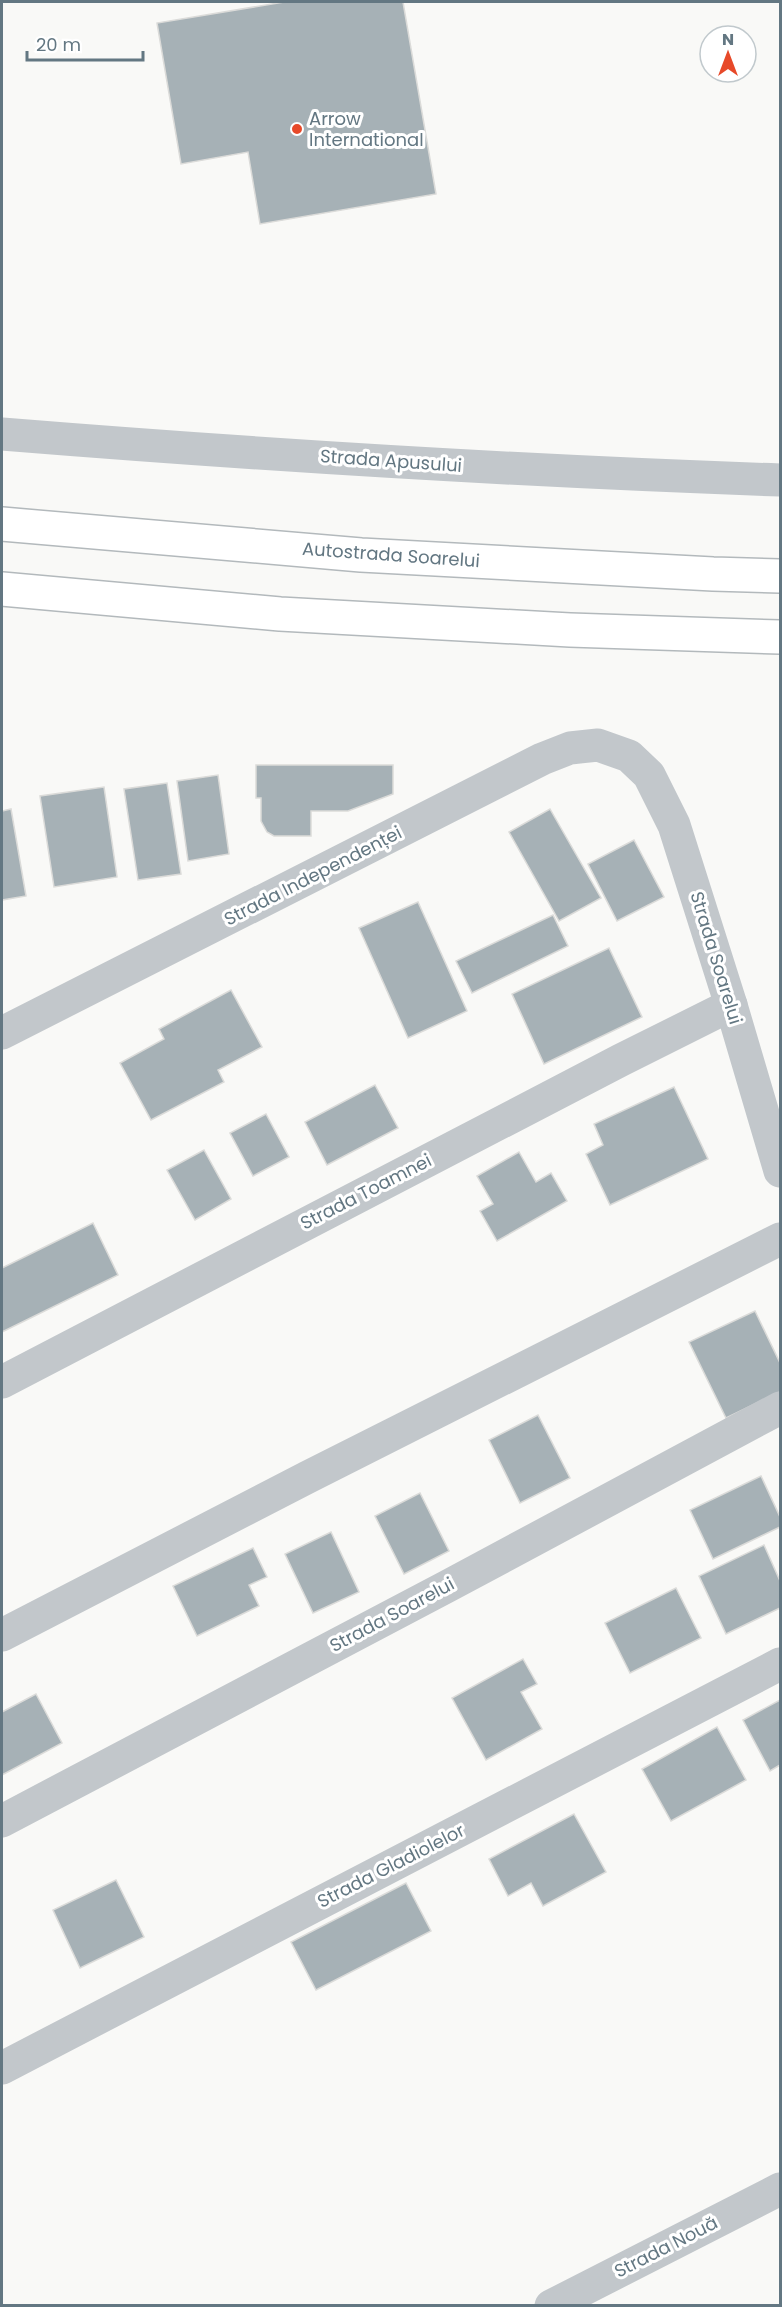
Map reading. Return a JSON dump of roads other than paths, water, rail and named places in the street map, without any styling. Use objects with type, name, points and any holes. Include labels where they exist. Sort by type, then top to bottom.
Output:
[{"type":"highway","name":"Autostrada Soarelui","points":[[2,524],[361,555],[780,576]]},
{"type":"highway","points":[[2,589],[280,614],[570,630],[780,637]]},
{"type":"street","name":"Strada Apusului","points":[[2,434],[568,472],[780,480]]},
{"type":"street","name":"Strada Independenței","points":[[2,1033],[542,759],[570,748],[598,746],[629,756]]},
{"type":"street","name":"Strada Soarelui","points":[[629,756],[649,775],[674,825],[780,1171]]},
{"type":"street","name":"Strada Toamnei","points":[[2,1382],[610,1065],[731,1005]]},
{"type":"street","points":[[2,1635],[780,1239]]},
{"type":"street","name":"Strada Soarelui","points":[[2,1821],[780,1408]]},
{"type":"street","name":"Strada Gladiolelor","points":[[2,2068],[780,1664]]},
{"type":"street","name":"Strada Nouă","points":[[551,2306],[780,2189]]},
{"type":"place","name":"Arrow International","points":[[297,129]]}]
